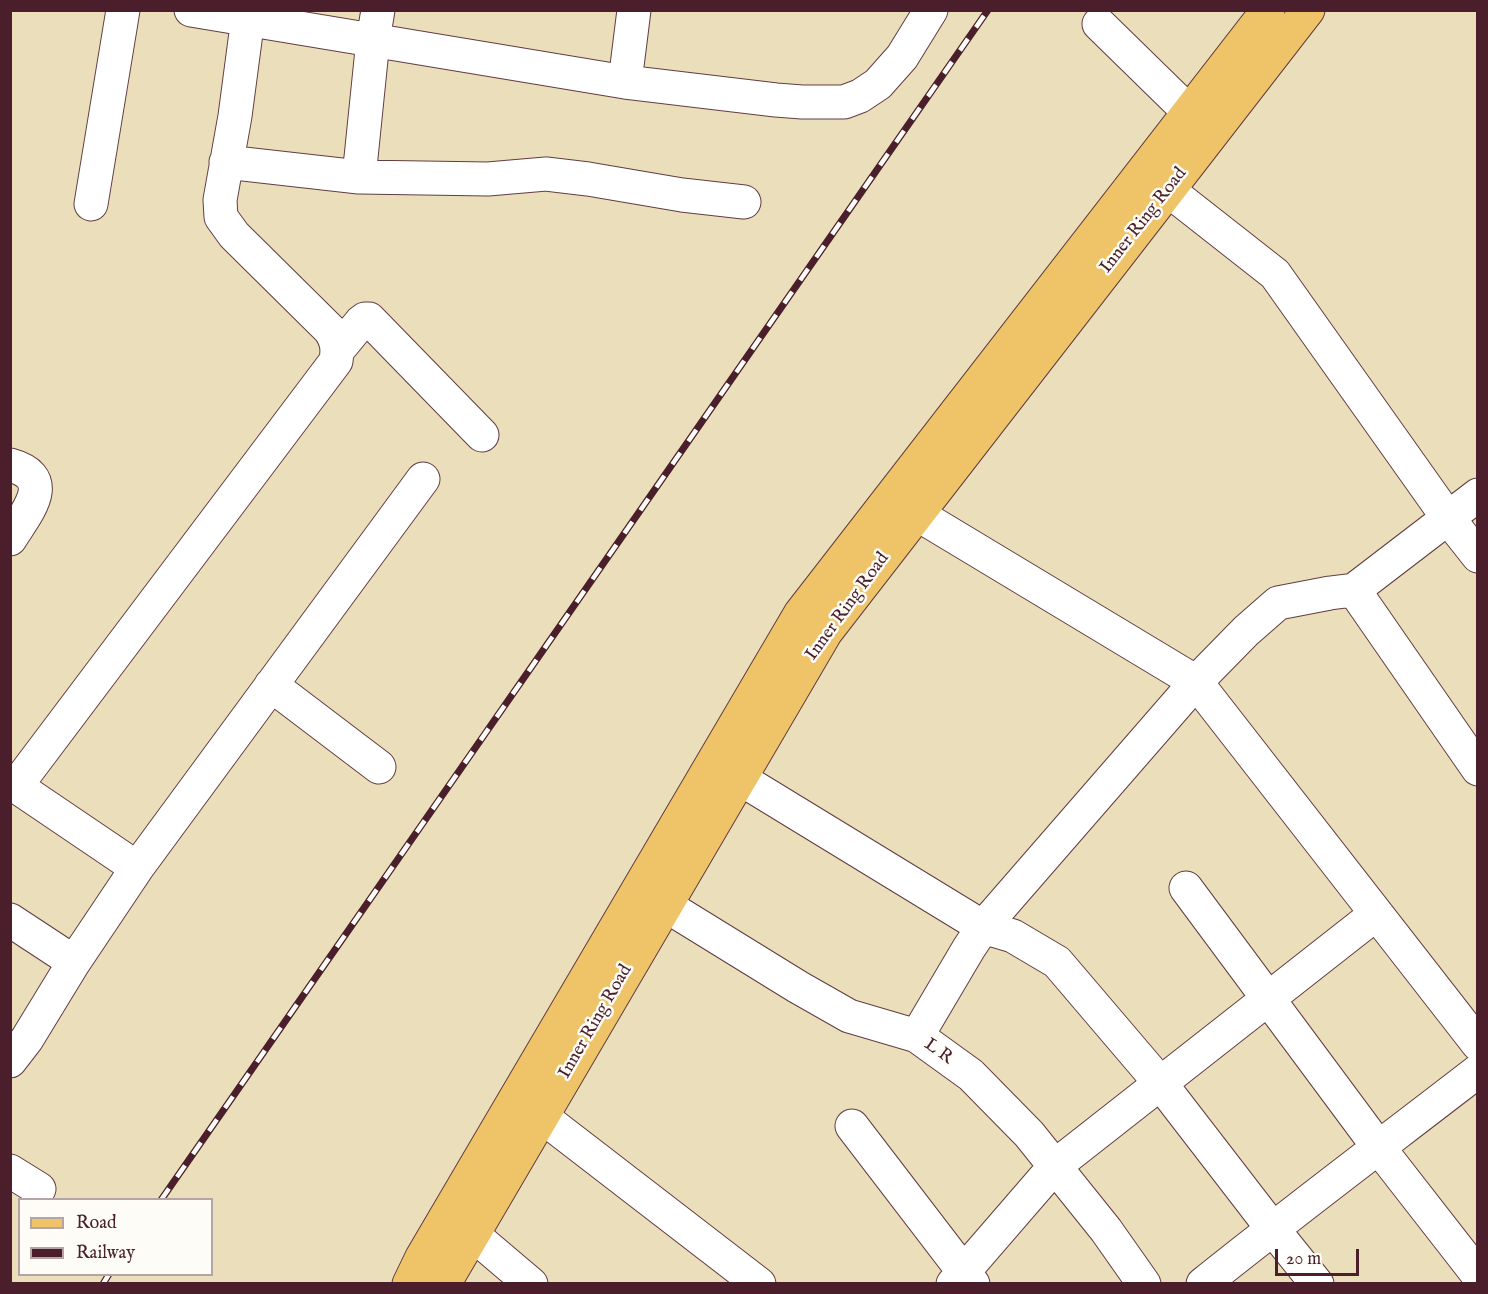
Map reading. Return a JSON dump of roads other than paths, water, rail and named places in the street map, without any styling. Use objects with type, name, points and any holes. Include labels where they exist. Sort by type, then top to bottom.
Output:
[{"type":"main road","name":"Inner Ring Road","points":[[409,1284],[428,1247],[800,614],[1268,10]]},
{"type":"main road","name":"Inner Ring Road","points":[[444,1284],[826,632],[1308,10]]},
{"type":"street","points":[[91,204],[123,10]]},
{"type":"street","points":[[191,10],[375,26],[625,82],[802,102],[844,102],[860,96],[878,84],[902,57],[931,10]]},
{"type":"street","points":[[625,82],[634,10]]},
{"type":"street","points":[[137,868],[13,784],[336,361],[338,350],[330,330],[234,234],[221,217],[220,200],[235,116],[248,15]]},
{"type":"street","points":[[1099,24],[1189,112]]},
{"type":"street","points":[[359,177],[375,26]]},
{"type":"street","points":[[226,162],[359,177],[488,179],[546,174],[744,202]]},
{"type":"street","points":[[1168,190],[1275,274],[1448,518],[1478,556]]},
{"type":"street","points":[[338,350],[361,322],[369,319],[482,435]]},
{"type":"street","points":[[10,465],[21,468],[33,478],[37,490],[34,500],[10,539]]},
{"type":"street","points":[[10,1061],[27,1039],[74,962],[137,868],[423,479]]},
{"type":"street","points":[[916,1036],[983,927],[1196,682],[1246,631],[1278,603],[1354,590],[1478,495]]},
{"type":"street","points":[[917,514],[1196,682],[1478,1044]]},
{"type":"street","points":[[1354,590],[1478,769]]},
{"type":"street","points":[[271,686],[379,767]]},
{"type":"street","points":[[740,778],[983,927],[1013,936],[1057,962],[1161,1084],[1317,1284]]},
{"type":"street","points":[[1186,888],[1379,1148],[1478,1275]]},
{"type":"street","name":"L R","points":[[665,905],[849,1016],[916,1036],[971,1075],[1029,1134],[1106,1230],[1144,1284]]},
{"type":"street","points":[[852,1126],[963,1280],[1055,1167],[1376,914]]},
{"type":"street","points":[[10,920],[74,962]]},
{"type":"street","points":[[1203,1284],[1272,1228],[1478,1071]]},
{"type":"street","points":[[541,1116],[759,1284]]},
{"type":"street","points":[[10,1171],[39,1189]]},
{"type":"street","points":[[472,1234],[531,1284]]},
{"type":"railway","points":[[162,1198],[988,10]]},
{"type":"railway","points":[[103,1284],[108,1276]]}]
